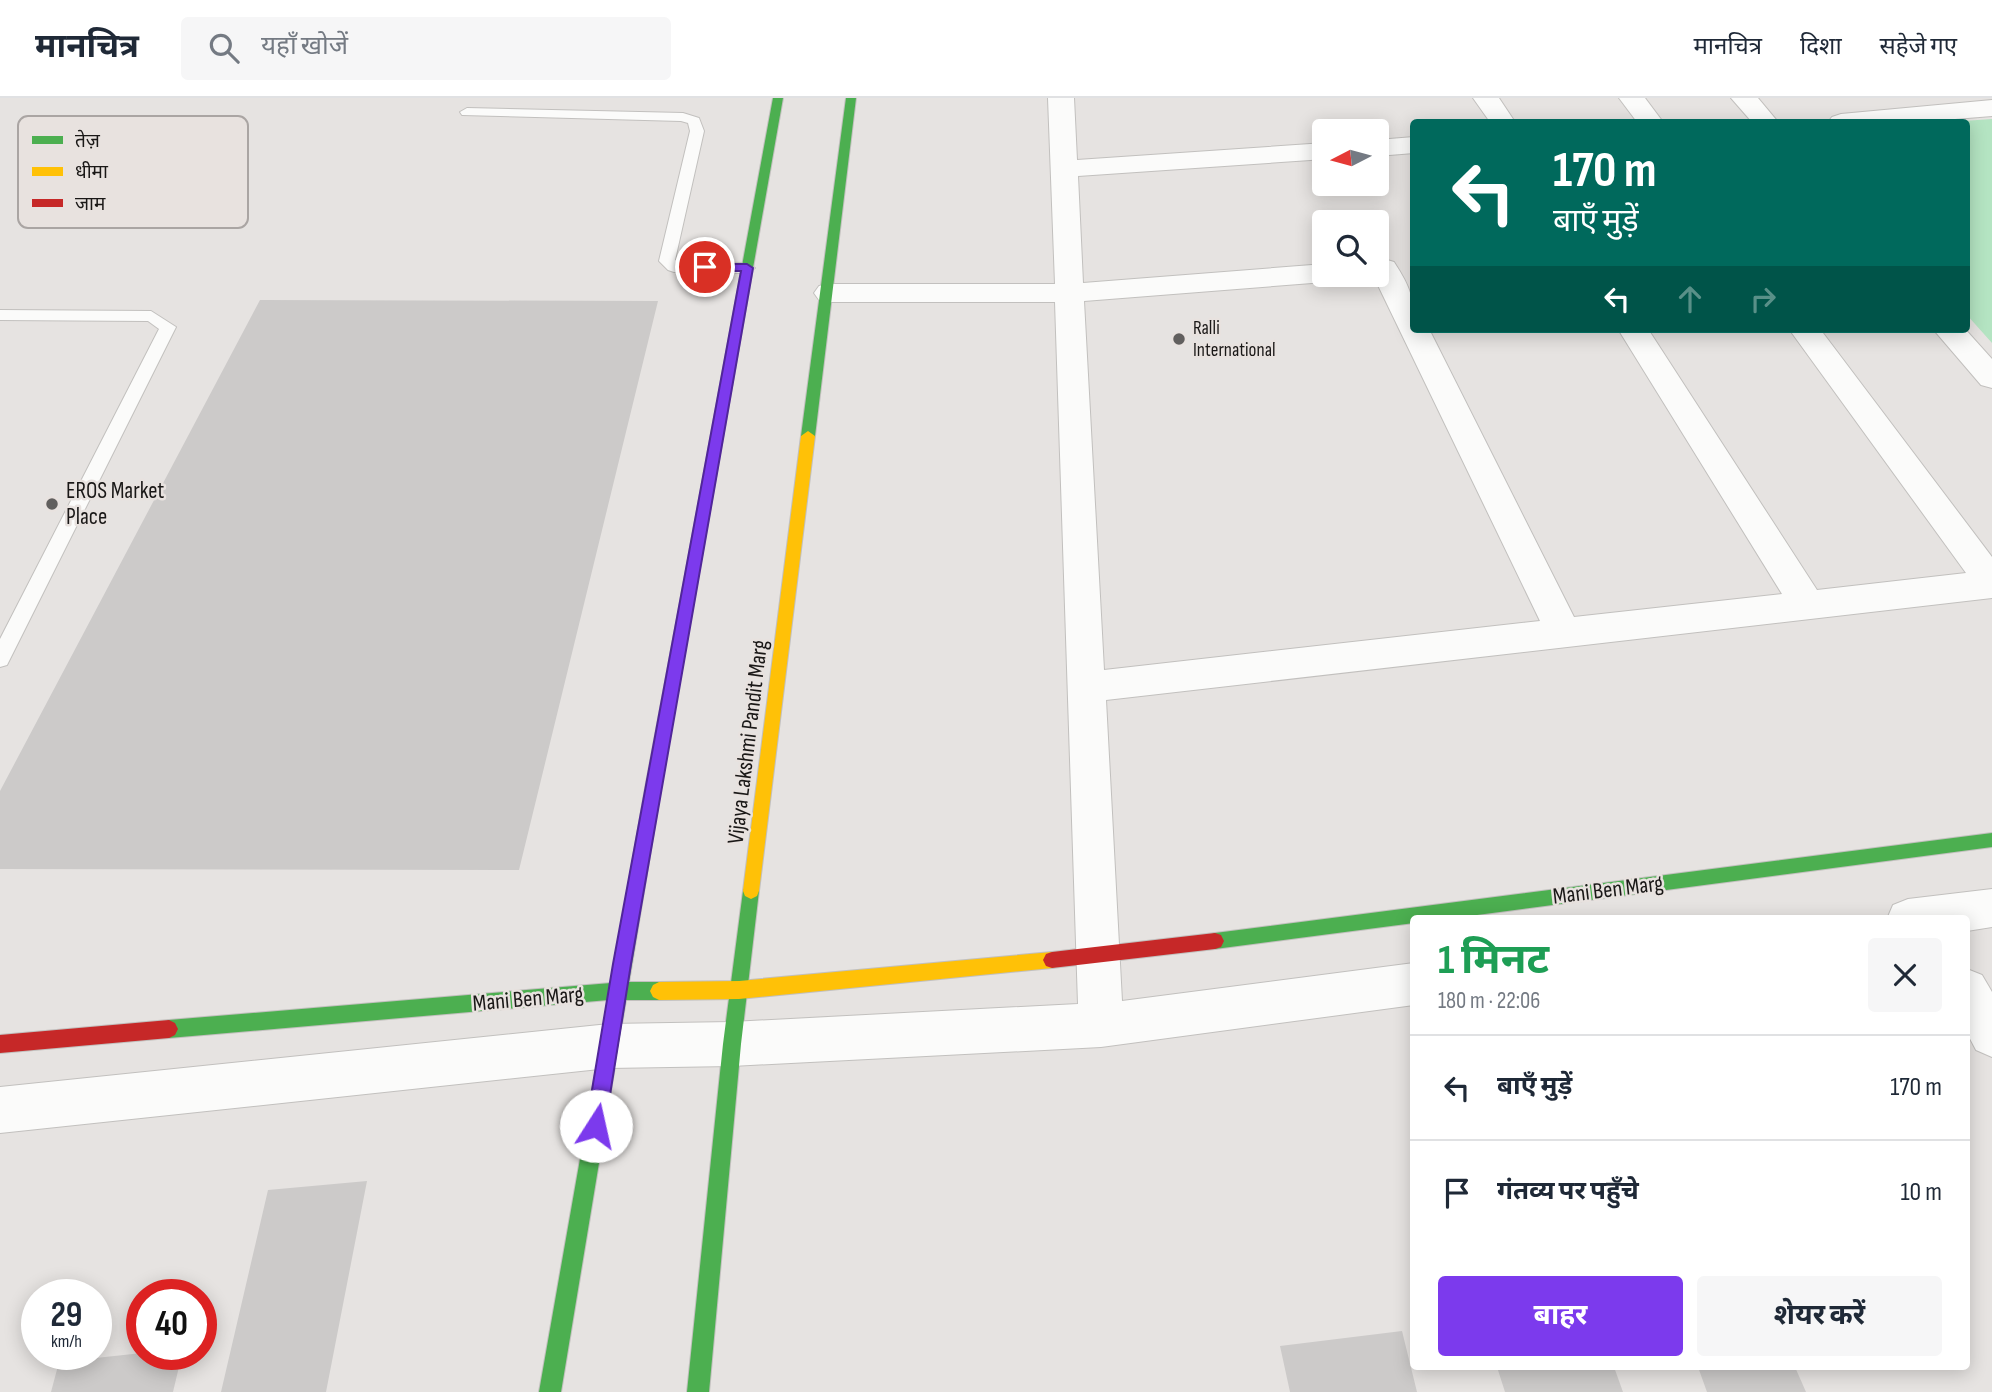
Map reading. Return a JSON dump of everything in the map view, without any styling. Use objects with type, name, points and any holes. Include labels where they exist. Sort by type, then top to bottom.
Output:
[{"type":"street","points":[[550,1392],[610,1046],[617,991],[778,98]]},
{"type":"street","name":"Vijaya Lakshmi Pandit Marg","points":[[698,1392],[738,990],[829,293],[851,98]]},
{"type":"street","points":[[1061,98],[1101,1025]]},
{"type":"street","points":[[1486,98],[1500,119]]},
{"type":"street","points":[[1632,98],[1648,119]]},
{"type":"street","points":[[1744,98],[1763,119]]},
{"type":"street","points":[[1860,98],[1881,119],[1992,108]]},
{"type":"street","points":[[1390,147],[1410,145]]},
{"type":"street","points":[[1064,169],[1312,152]]},
{"type":"street","points":[[1392,268],[1410,306]]},
{"type":"street","points":[[829,293],[1069,293],[1312,274]]},
{"type":"street","points":[[1423,333],[1563,632]]},
{"type":"street","points":[[1636,333],[1808,605]]},
{"type":"street","points":[[1087,687],[1992,583],[1807,333]]},
{"type":"street","points":[[1952,333],[1992,378]]},
{"type":"street","name":"Mani Ben Marg","points":[[1414,915],[1992,840]]},
{"type":"street","points":[[1942,915],[1992,908]]},
{"type":"street","name":"Mani Ben Marg","points":[[0,1044],[617,991],[738,990],[1098,956],[1410,916]]},
{"type":"street","points":[[0,1110],[610,1046],[732,1044],[1101,1025],[1410,985]]},
{"type":"street","points":[[1970,995],[1992,1035]]},
{"type":"lane","points":[[467,112],[683,117],[694,121],[697,131],[667,261],[674,267],[747,268]]},
{"type":"lane","points":[[0,315],[151,316],[169,327],[0,659]]},
{"type":"green space","points":[[1992,119],[1992,343],[1970,318],[1970,121]]},
{"type":"building","points":[[260,300],[658,301],[519,870],[0,869],[0,791]]},
{"type":"building","points":[[367,1181],[326,1392],[221,1392],[268,1190]]},
{"type":"building","points":[[1402,1331],[1417,1392],[1290,1392],[1280,1346]]},
{"type":"building","points":[[126,1355],[126,1370],[178,1370],[173,1392],[51,1392],[57,1370],[112,1370],[112,1356]]},
{"type":"building","points":[[1498,1370],[1615,1370],[1623,1392],[1505,1392]]},
{"type":"building","points":[[1699,1370],[1796,1370],[1806,1392],[1707,1392]]},
{"type":"traffic: fast","points":[[687,602],[778,98]]},
{"type":"traffic: fast","points":[[808,436],[851,98]]},
{"type":"traffic: fast","points":[[550,1392],[654,783]]},
{"type":"traffic: fast","points":[[1415,915],[1992,840]]},
{"type":"traffic: fast","points":[[698,1392],[732,1044],[751,891]]},
{"type":"traffic: fast","points":[[1215,941],[1410,916]]},
{"type":"traffic: fast","points":[[169,1029],[617,991],[659,991]]},
{"type":"traffic: slow","points":[[751,891],[808,436]]},
{"type":"traffic: slow","points":[[659,991],[739,990],[1052,960]]},
{"type":"traffic: jam","points":[[654,783],[687,602]]},
{"type":"traffic: jam","points":[[1052,960],[1215,941]]},
{"type":"traffic: jam","points":[[0,1044],[169,1029]]},
{"type":"place","name":"Ralli International","points":[[1179,339]]},
{"type":"place","name":"EROS Market Place","points":[[52,504]]},
{"type":"route","points":[[596,1126],[617,991],[747,268],[705,267]]}]
